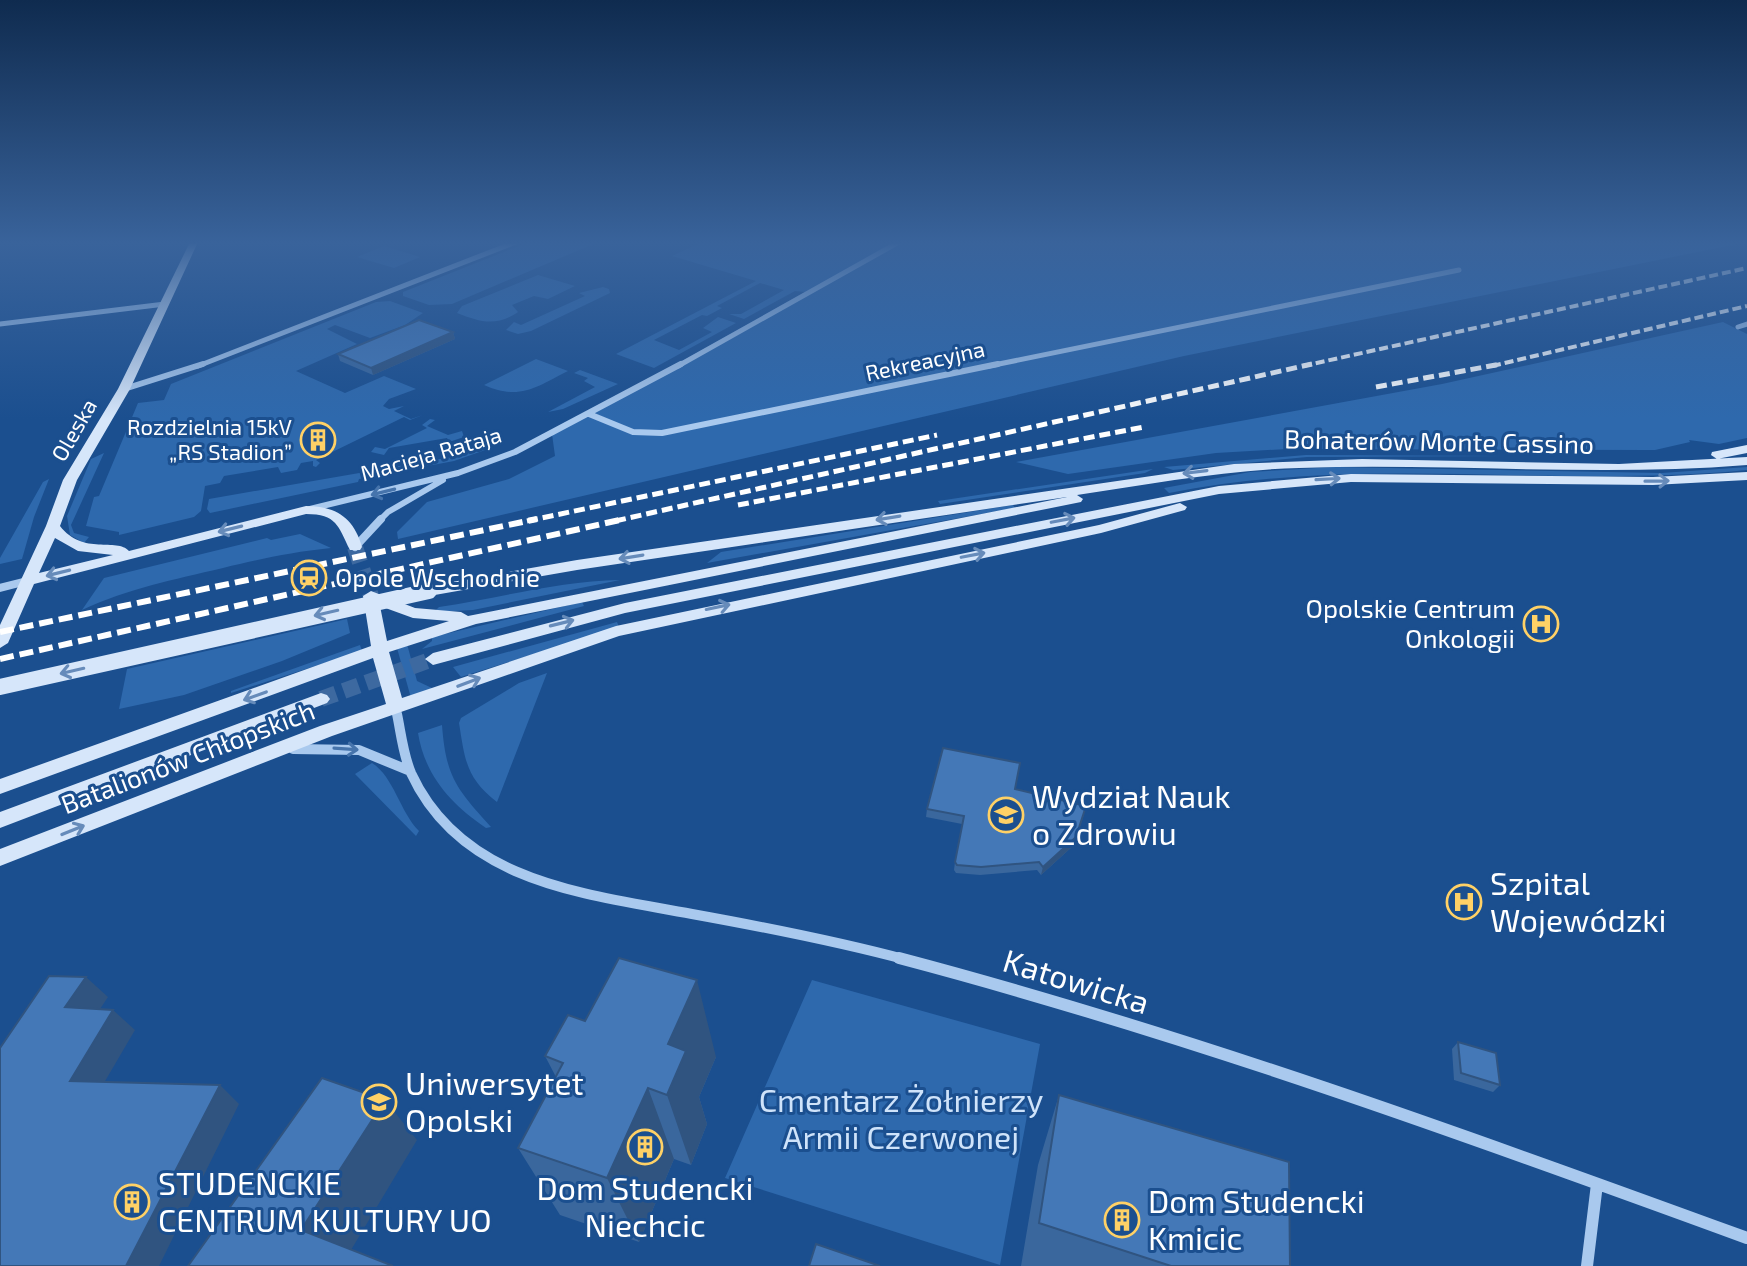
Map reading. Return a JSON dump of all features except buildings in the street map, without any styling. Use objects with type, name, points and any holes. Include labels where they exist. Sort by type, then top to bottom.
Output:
[{"type":"main road","name":"Oleska","points":[[0,643],[53,526],[70,480],[124,389],[166,301]]},
{"type":"main road","points":[[1660,468],[1747,449]]},
{"type":"main road","name":"Bohaterów Monte Cassino","points":[[1131,481],[1234,468],[1308,463],[1660,468],[1747,461]]},
{"type":"main road","name":"Bohaterów Monte Cassino","points":[[1250,486],[1369,478],[1747,479]]},
{"type":"main road","points":[[0,687],[429,591],[577,565],[1131,481]]},
{"type":"main road","points":[[396,708],[371,596],[413,613],[475,619],[1030,510],[1131,481]]},
{"type":"main road","points":[[433,659],[625,608],[1190,495],[1250,486]]},
{"type":"main road","name":"Batalionów Chłopskich","points":[[0,858],[276,751],[546,653],[653,621],[1101,529],[1250,486]]},
{"type":"main road","points":[[306,510],[326,511],[342,518],[352,532],[355,547]]},
{"type":"main road","name":"Macieja Rataja","points":[[27,581],[306,510]]},
{"type":"main road","points":[[53,526],[63,540],[84,549],[143,550]]},
{"type":"main road","name":"Batalionów Chłopskich","points":[[0,787],[416,636],[475,619]]},
{"type":"main road","points":[[0,820],[321,699]]},
{"type":"street","points":[[124,389],[188,370],[365,301]]},
{"type":"street","name":"Macieja Rataja","points":[[306,510],[458,473],[515,452],[793,301]]},
{"type":"street","name":"Rekreacyjna","points":[[589,414],[633,432],[662,433],[1307,301]]},
{"type":"street","points":[[0,324],[165,304]]},
{"type":"street","points":[[1738,327],[1747,324]]},
{"type":"street","points":[[355,547],[388,512],[458,473]]},
{"type":"street","points":[[0,588],[27,581]]},
{"type":"street","points":[[396,708],[411,772]]},
{"type":"street","points":[[276,751],[309,748],[359,750],[399,764],[411,772]]},
{"type":"street","name":"Katowicka","points":[[411,772],[429,802],[455,832],[487,855],[533,879],[603,897],[753,925],[907,960],[1051,1002],[1385,1109],[1747,1238]]},
{"type":"street","points":[[1587,1266],[1597,1184]]},
{"type":"green space","points":[[390,301],[423,313],[405,325],[370,338],[335,325],[327,329],[357,344],[296,371],[345,393],[384,376],[416,389],[389,399],[383,406],[389,409],[404,406],[394,411],[411,419],[423,415],[410,420],[404,417],[316,460],[320,463],[316,467],[313,461],[301,463],[297,470],[281,473],[278,467],[224,476],[220,483],[205,486],[201,511],[194,517],[119,535],[119,532],[86,526],[94,497],[99,496],[138,403],[164,400],[171,384],[376,302]]},
{"type":"green space","points":[[418,301],[459,301],[452,304],[429,305]]},
{"type":"green space","points":[[474,301],[522,301],[512,305],[518,312],[495,321],[481,321],[457,313],[462,306]]},
{"type":"green space","points":[[574,301],[593,301],[531,331],[518,334],[506,330],[514,322],[521,325]]},
{"type":"green space","points":[[717,301],[726,301],[717,306],[722,308],[654,340],[679,350],[712,332],[703,328],[718,317],[736,323],[654,368],[616,354]]},
{"type":"green space","points":[[764,301],[777,301],[744,319],[729,314],[741,314]]},
{"type":"green space","points":[[789,301],[1455,301],[1184,356],[398,539],[397,532],[427,502],[509,479],[555,456],[552,434]]},
{"type":"green space","points":[[1723,322],[1747,334],[1747,438],[1719,444],[1689,440],[1655,450],[1287,449],[1216,453],[1068,474],[1016,462],[1442,384]]},
{"type":"green space","points":[[536,359],[568,371],[537,387],[518,392],[484,385]]},
{"type":"green space","points":[[580,370],[618,384],[563,409],[548,412],[595,387],[584,381],[588,378],[574,373]]},
{"type":"green space","points":[[430,419],[435,420],[427,426],[448,435],[462,431],[464,437],[449,442],[447,438],[389,448],[384,455],[371,452],[375,447],[385,449],[427,428],[422,425]]},
{"type":"green space","points":[[474,445],[488,449],[454,461],[359,479],[358,482],[210,513],[207,509],[209,499],[466,454],[466,449]]},
{"type":"green space","points":[[104,453],[71,525],[74,533],[89,537],[84,543],[70,535],[67,516],[91,459]]},
{"type":"green space","points":[[1306,455],[1508,456],[1307,457],[1173,470],[1164,467]]},
{"type":"green space","points":[[1335,467],[1662,473],[1747,467],[1747,470],[1675,475],[1313,476],[1241,482],[1169,493],[1164,488],[1250,472]]},
{"type":"green space","points":[[1153,469],[1145,473],[940,504],[938,501]]},
{"type":"green space","points":[[49,479],[22,559],[0,564],[0,558],[43,482]]},
{"type":"green space","points":[[1013,505],[1015,508],[707,563],[721,552]]},
{"type":"green space","points":[[300,534],[331,548],[276,556],[169,581],[82,610],[104,578],[267,538],[271,540]]},
{"type":"green space","points":[[620,580],[473,610],[434,612],[439,607],[552,587]]},
{"type":"green space","points":[[582,602],[584,606],[422,649],[432,641],[432,637]]},
{"type":"green space","points":[[347,619],[350,633],[282,661],[184,695],[119,709],[127,669]]},
{"type":"green space","points":[[617,622],[619,627],[461,677],[453,667]]},
{"type":"green space","points":[[407,644],[417,681],[434,689],[411,698],[397,648]]},
{"type":"green space","points":[[360,645],[362,651],[231,693],[231,691]]},
{"type":"green space","points":[[547,673],[497,802],[473,776],[463,748],[459,723],[461,718],[519,683]]},
{"type":"green space","points":[[442,725],[447,758],[455,782],[491,827],[486,828],[462,809],[433,776],[418,733]]},
{"type":"green space","points":[[372,763],[392,786],[419,831],[416,836],[355,774]]},
{"type":"green space","name":"Cmentarz Żołnierzy Armii Czerwonej","points":[[812,980],[1040,1044],[1000,1265],[725,1178]]},
{"type":"tunnel","points":[[355,547],[371,596]]},
{"type":"tunnel","points":[[321,699],[433,659]]},
{"type":"railway","points":[[1309,365],[1597,301]]},
{"type":"railway","points":[[1499,364],[1747,306]]},
{"type":"railway","points":[[1376,387],[1499,364]]},
{"type":"railway","points":[[1492,366],[1499,364]]},
{"type":"railway","points":[[615,521],[1309,365]]},
{"type":"railway","points":[[1303,366],[1309,365]]},
{"type":"railway","points":[[738,505],[1144,427]]},
{"type":"railway","points":[[527,521],[937,435]]},
{"type":"railway","points":[[0,632],[537,519]]},
{"type":"railway","points":[[0,659],[624,519]]},
{"type":"place","name":"Rozdzielnia 15kV „RS Stadion”","points":[[318,440]]},
{"type":"place","name":"Opole Wschodnie","points":[[309,578]]},
{"type":"place","name":"Opolskie Centrum Onkologii","points":[[1541,624]]},
{"type":"place","name":"Wydział Nauk o Zdrowiu","points":[[1006,815]]},
{"type":"place","name":"Szpital Wojewódzki","points":[[1464,902]]},
{"type":"place","name":"Uniwersytet Opolski","points":[[379,1102]]},
{"type":"place","name":"Dom Studencki Niechcic","points":[[645,1147]]},
{"type":"place","name":"STUDENCKIE CENTRUM KULTURY UO","points":[[132,1202]]},
{"type":"place","name":"Dom Studencki Kmicic","points":[[1122,1220]]}]
